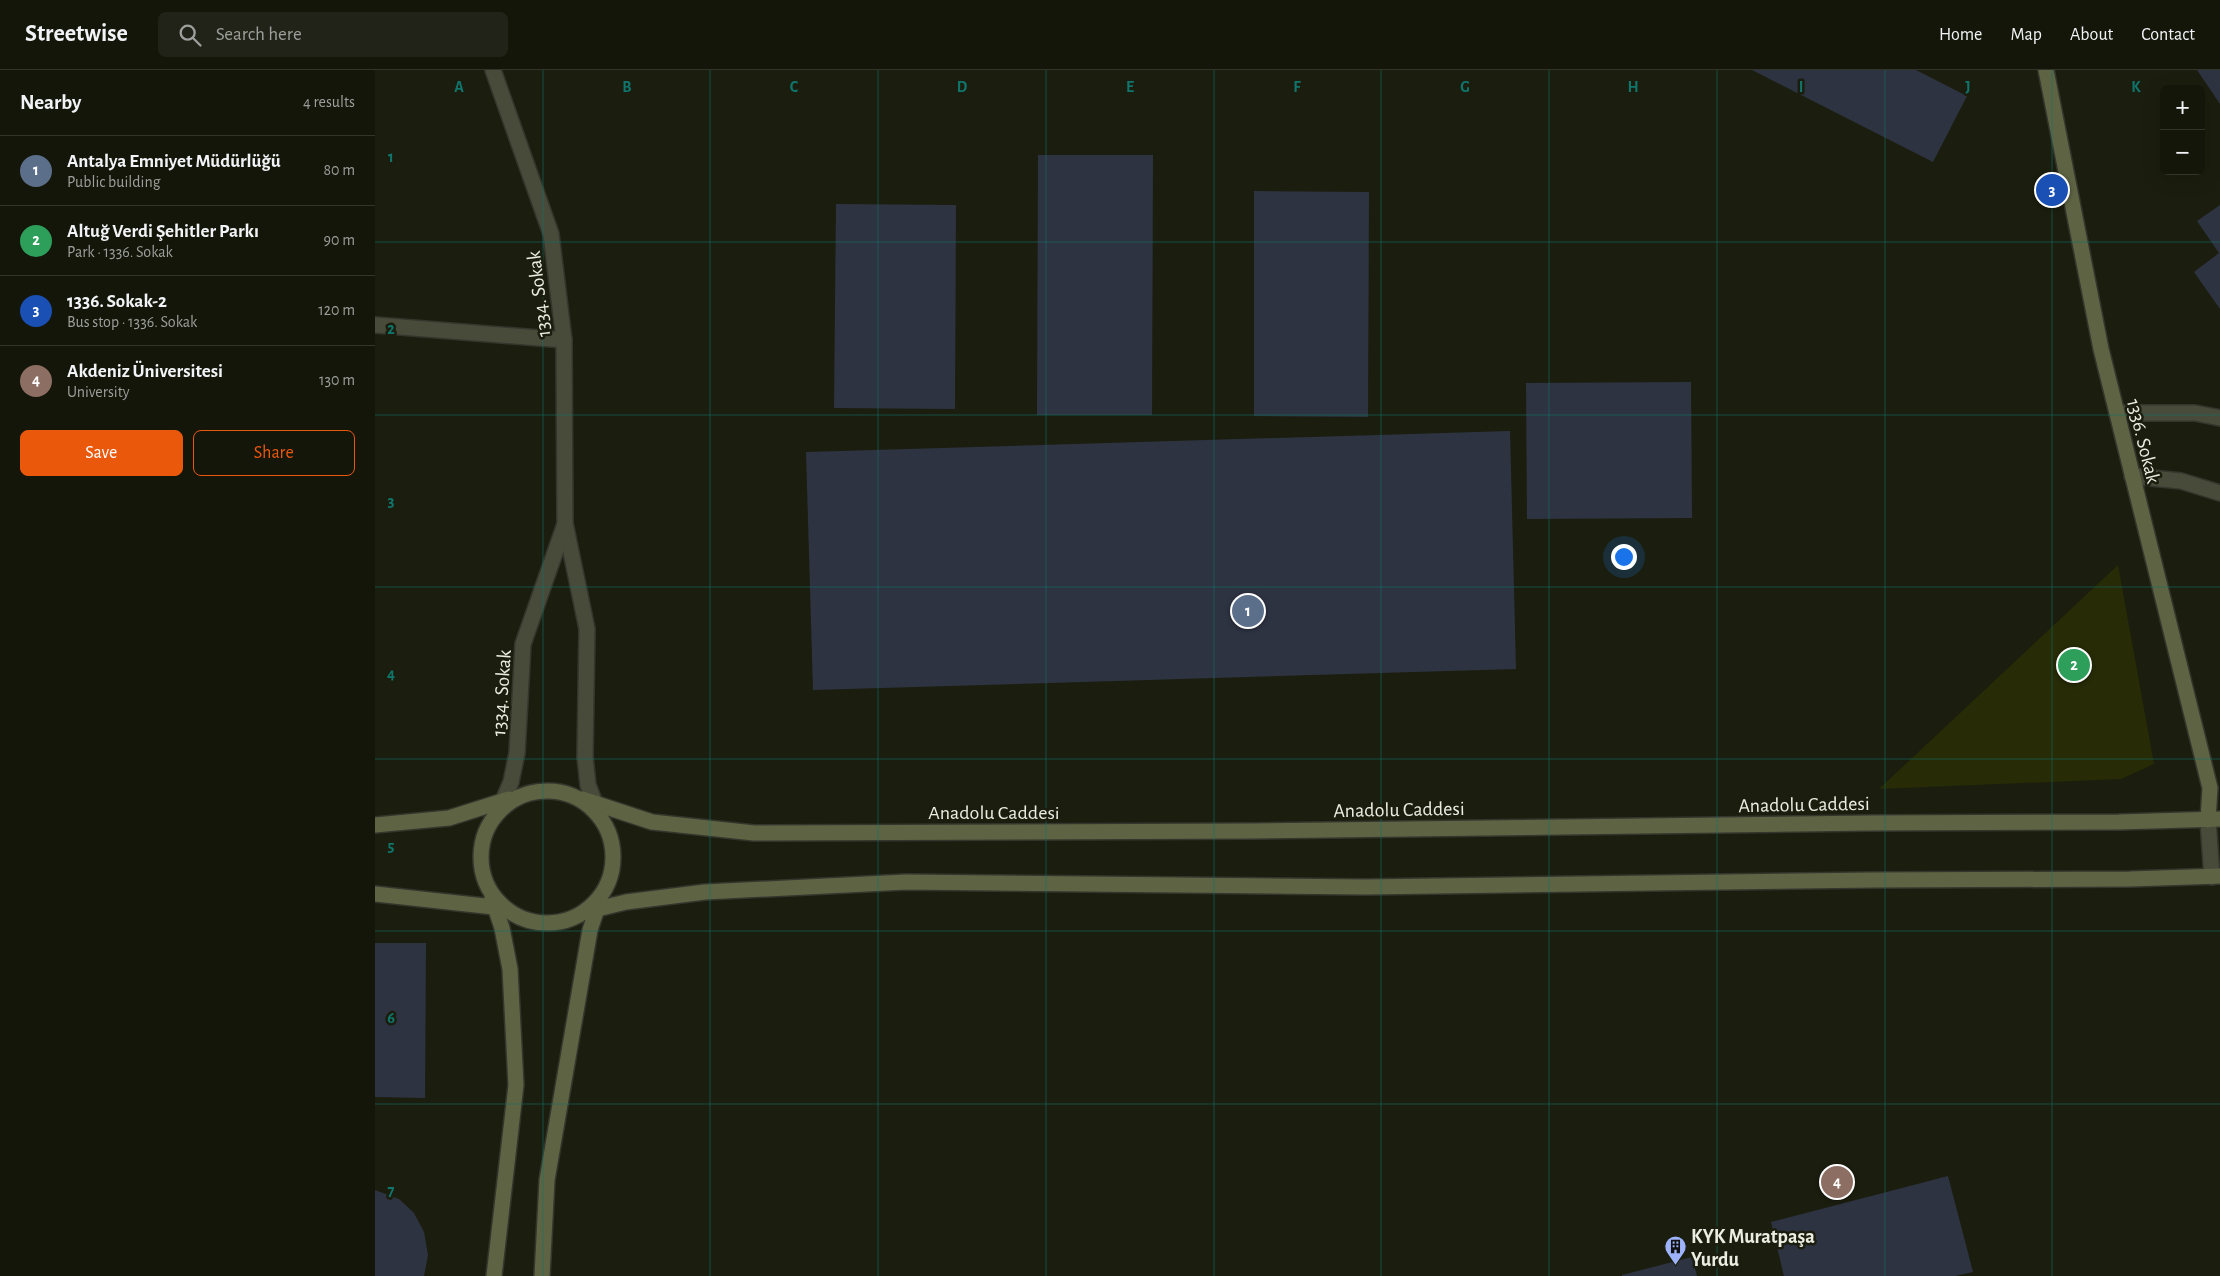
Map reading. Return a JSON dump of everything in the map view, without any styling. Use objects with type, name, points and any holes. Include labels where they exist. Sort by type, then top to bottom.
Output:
[{"type":"main road","name":"1336. Sokak","points":[[2047,70],[2101,349],[2187,686],[2210,788],[2214,819]]},
{"type":"main road","points":[[375,825],[449,818],[507,802],[539,790],[561,791],[592,806],[610,833],[613,855],[611,877],[594,906],[547,1180],[542,1276]]},
{"type":"main road","points":[[494,1276],[516,1085],[510,969],[499,908],[482,872],[481,850],[487,828],[507,802]]},
{"type":"main road","name":"Anadolu Caddesi","points":[[592,806],[652,822],[754,833],[1280,831],[2214,819]]},
{"type":"main road","points":[[375,894],[499,908],[523,920],[544,924],[566,921],[594,906],[705,892],[906,882],[1365,887],[2216,877]]},
{"type":"street","name":"1334. Sokak","points":[[493,70],[551,234],[564,340],[565,523],[587,629],[585,757],[592,806]]},
{"type":"street","points":[[375,325],[564,340]]},
{"type":"street","points":[[2117,413],[2195,413],[2220,418]]},
{"type":"street","points":[[2132,476],[2181,481],[2220,493]]},
{"type":"street","name":"1334. Sokak","points":[[507,802],[517,753],[523,644],[565,523]]},
{"type":"street","points":[[2214,819],[2216,877]]},
{"type":"green space","points":[[2118,565],[2154,764],[2121,779],[1879,789]]},
{"type":"building","points":[[1752,70],[1916,70],[1967,96],[1933,162]]},
{"type":"building","points":[[2197,70],[2220,70],[2220,104]]},
{"type":"building","points":[[1038,155],[1153,155],[1152,415],[1037,415]]},
{"type":"building","points":[[1254,191],[1369,192],[1368,417],[1254,416]]},
{"type":"building","points":[[836,204],[956,205],[955,409],[834,408]]},
{"type":"building","points":[[2220,205],[2220,309],[2194,272],[2219,253],[2197,221]]},
{"type":"building","points":[[1691,382],[1692,518],[1527,519],[1526,383]]},
{"type":"building","points":[[1510,431],[1516,669],[813,690],[806,452]]},
{"type":"building","points":[[375,943],[426,943],[425,1098],[375,1097]]},
{"type":"building","points":[[1948,1176],[1973,1272],[1955,1276],[1784,1276],[1771,1222]]},
{"type":"building","points":[[375,1190],[399,1199],[414,1213],[424,1232],[428,1255],[424,1276],[375,1276]]},
{"type":"building","name":"KYK Muratpaşa Yurdu","points":[[1692,1257],[1697,1276],[1622,1276],[1622,1275]]},
{"type":"place","name":"1336. Sokak-2","points":[[2052,190]]},
{"type":"place","name":"Antalya Emniyet Müdürlüğü","points":[[1248,611]]},
{"type":"place","name":"Altuğ Verdi Şehitler Parkı","points":[[2074,665]]},
{"type":"place","name":"Akdeniz Üniversitesi","points":[[1837,1182]]},
{"type":"place","name":"KYK Muratpaşa Yurdu","points":[[1675,1266]]}]
